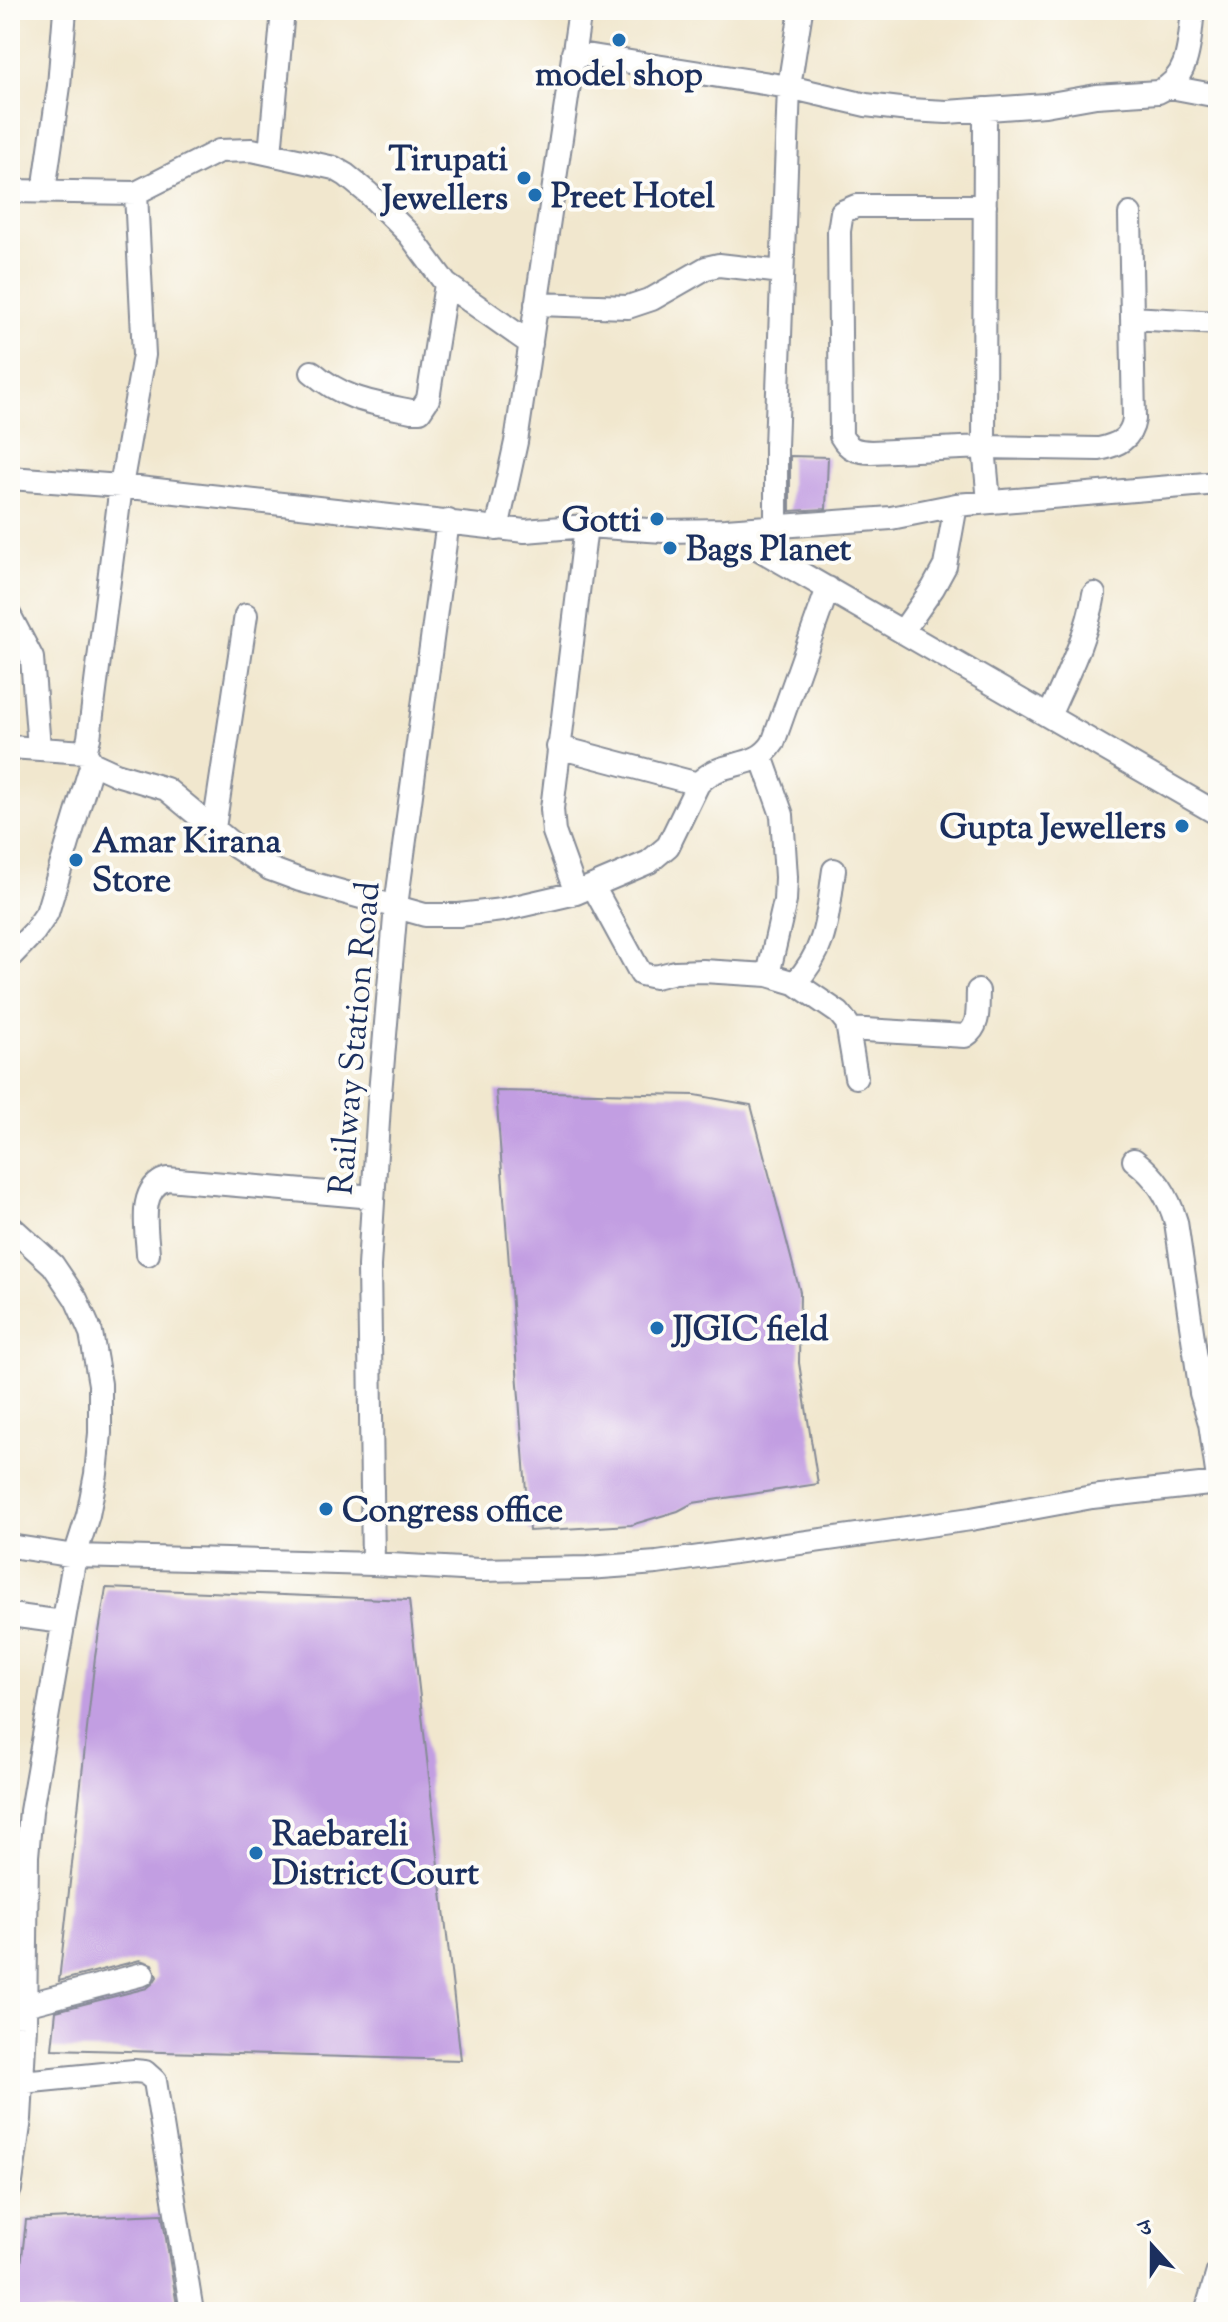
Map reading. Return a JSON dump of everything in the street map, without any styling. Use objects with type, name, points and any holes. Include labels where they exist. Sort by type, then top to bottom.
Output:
[{"type":"street","points":[[44,191],[59,86],[65,10]]},
{"type":"street","points":[[270,154],[283,10]]},
{"type":"street","points":[[497,529],[516,442],[580,10]]},
{"type":"street","points":[[776,559],[789,87],[801,10]]},
{"type":"street","points":[[573,53],[789,87],[866,105],[947,112],[1158,92],[1170,87],[1180,77],[1186,60],[1193,10]]},
{"type":"street","points":[[1170,87],[1218,96]]},
{"type":"street","points":[[985,109],[984,447],[989,502]]},
{"type":"street","points":[[10,191],[136,193],[219,151],[239,149],[334,168],[368,193],[409,234],[446,284],[531,344]]},
{"type":"street","points":[[10,957],[47,913],[89,757],[121,486],[144,355],[136,193]]},
{"type":"street","points":[[985,206],[856,206],[842,212],[839,231],[841,436],[847,447],[871,452],[984,447],[1099,449],[1125,440],[1132,430],[1134,419],[1130,214]]},
{"type":"street","points":[[536,304],[613,309],[628,307],[642,304],[706,268],[719,265],[782,272]]},
{"type":"street","points":[[312,372],[344,395],[420,411],[428,399],[446,284]]},
{"type":"street","points":[[1132,318],[1218,323]]},
{"type":"street","points":[[10,478],[121,486],[525,531],[586,526],[664,531],[726,530],[891,518],[956,505],[1218,483]]},
{"type":"street","points":[[903,631],[945,566],[956,505]]},
{"type":"street","name":"Railway Station Road","points":[[373,1564],[369,1266],[373,1197],[396,906],[448,521]]},
{"type":"street","points":[[586,526],[558,747],[552,809],[554,832],[584,889],[641,974],[647,977],[703,971],[768,975],[795,983],[839,1013],[847,1023],[856,1077]]},
{"type":"street","points":[[726,530],[1218,814]]},
{"type":"street","points":[[10,747],[39,748],[89,757],[116,774],[166,789],[236,847],[270,869],[300,880],[425,915],[502,910],[584,889],[649,862],[668,846],[698,784],[718,768],[761,756],[773,743],[828,588]]},
{"type":"street","points":[[1049,716],[1080,644],[1094,594]]},
{"type":"street","points":[[214,828],[246,615]]},
{"type":"street","points":[[10,616],[32,658],[39,748]]},
{"type":"street","points":[[558,747],[698,784]]},
{"type":"street","points":[[761,756],[782,815],[786,877],[785,901],[768,975]]},
{"type":"street","points":[[795,983],[808,969],[821,946],[834,870]]},
{"type":"street","points":[[849,1029],[965,1036],[972,1032],[977,1023],[978,991]]},
{"type":"street","points":[[10,1546],[75,1556],[519,1570],[657,1563],[1218,1481],[1210,1423],[1201,1393],[1176,1222],[1171,1205],[1154,1176],[1134,1160]]},
{"type":"street","points":[[148,1254],[147,1198],[157,1182],[167,1179],[373,1197]]},
{"type":"street","points":[[10,1226],[53,1265],[76,1299],[91,1333],[100,1384],[100,1433],[88,1515],[75,1556],[63,1622],[31,1811],[18,1926],[25,2005],[20,2119],[10,2189]]},
{"type":"street","points":[[10,1615],[63,1622]]},
{"type":"street","points":[[25,2005],[143,1974]]},
{"type":"street","points":[[22,2082],[134,2071],[145,2072],[155,2081],[192,2312]]},
{"type":"street","points":[[1206,2312],[1218,2272]]},
{"type":"building","points":[[790,456],[828,457],[826,509],[790,511]]},
{"type":"building","name":"JJGIC field","points":[[496,1091],[695,1095],[751,1105],[800,1292],[799,1363],[818,1484],[693,1503],[678,1511],[631,1525],[529,1531]]},
{"type":"building","name":"Raebareli District Court","points":[[106,1588],[409,1600],[461,2060],[52,2049],[56,2011],[147,1988],[157,1977],[152,1964],[140,1960],[59,1981],[95,1657]]},
{"type":"building","points":[[162,2214],[178,2312],[16,2312],[26,2220]]},
{"type":"place","name":"model shop","points":[[619,40]]},
{"type":"place","name":"Tirupati Jewellers","points":[[524,178]]},
{"type":"place","name":"Preet Hotel","points":[[535,195]]},
{"type":"place","name":"Gotti","points":[[657,519]]},
{"type":"place","name":"Bags Planet","points":[[670,548]]},
{"type":"place","name":"Gupta Jewellers","points":[[1182,826]]},
{"type":"place","name":"Amar Kirana Store","points":[[76,860]]},
{"type":"place","name":"JJGIC field","points":[[657,1328]]},
{"type":"place","name":"Congress office","points":[[326,1509]]},
{"type":"place","name":"Raebareli District Court","points":[[256,1853]]}]
